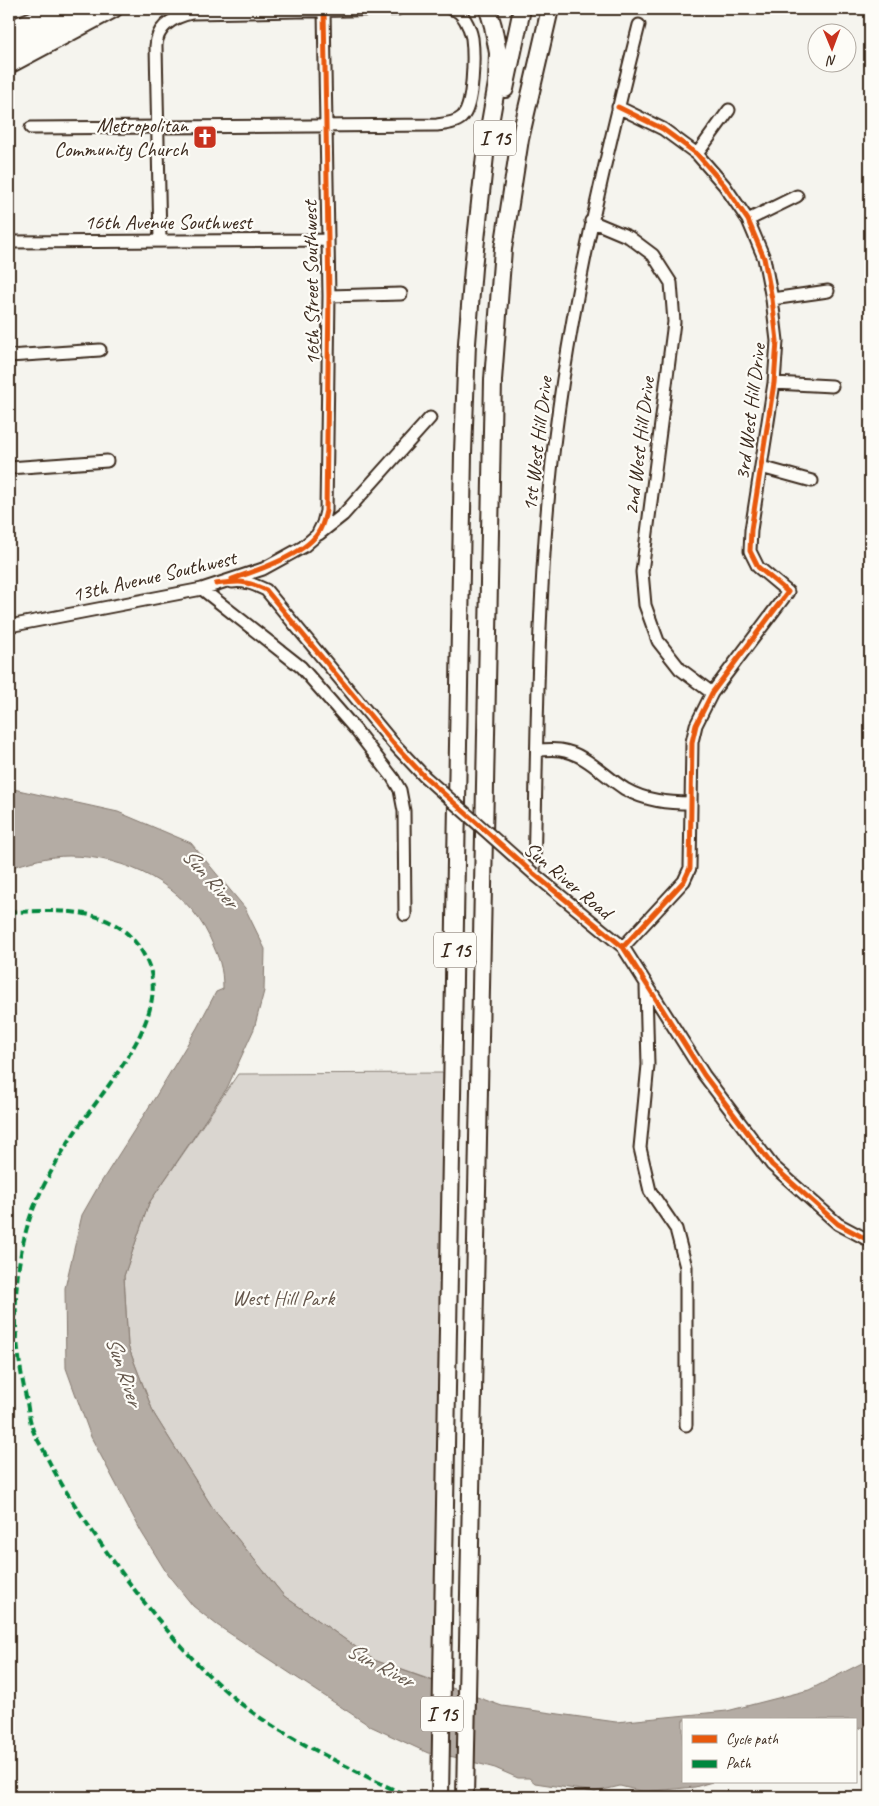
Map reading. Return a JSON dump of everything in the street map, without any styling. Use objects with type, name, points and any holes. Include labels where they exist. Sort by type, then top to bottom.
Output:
[{"type":"highway","points":[[13,45],[61,9]]},
{"type":"highway","points":[[13,45],[83,9]]},
{"type":"highway","points":[[13,45],[114,9]]},
{"type":"highway","points":[[473,268],[486,146],[497,83],[498,53],[494,26],[488,9]]},
{"type":"highway","name":"I 15","points":[[440,1797],[462,453],[473,268],[495,136],[522,9]]},
{"type":"highway","name":"I 15","points":[[465,1797],[493,380],[503,249],[520,139],[550,9]]},
{"type":"street","points":[[160,241],[156,37],[164,26],[178,17],[192,13],[397,9]]},
{"type":"street","points":[[31,128],[325,127],[437,125],[454,122],[463,117],[469,104],[473,68],[472,37],[464,18],[455,9],[451,9]]},
{"type":"street","name":"16th Street Southwest","points":[[303,547],[317,534],[323,523],[326,511],[329,296],[324,11]]},
{"type":"street","name":"1st West Hill Drive","points":[[534,874],[542,586],[549,489],[564,370],[591,221],[639,25]]},
{"type":"street","name":"3rd West Hill Drive","points":[[618,107],[663,129],[698,154],[724,185],[748,220],[764,258],[772,299],[777,341],[774,383],[751,530],[750,551],[758,566],[788,592],[712,693]]},
{"type":"street","points":[[698,154],[729,110]]},
{"type":"street","points":[[748,220],[797,196]]},
{"type":"street","name":"2nd West Hill Drive","points":[[591,221],[629,237],[653,255],[671,283],[674,322],[642,572],[645,605],[658,641],[680,669],[712,693]]},
{"type":"street","name":"16th Avenue Southwest","points":[[9,242],[327,240]]},
{"type":"street","points":[[772,299],[828,291]]},
{"type":"street","points":[[329,296],[402,294]]},
{"type":"street","points":[[9,356],[100,350]]},
{"type":"street","name":"3rd West Hill Drive","points":[[774,383],[832,386]]},
{"type":"street","points":[[317,534],[343,515],[430,418]]},
{"type":"street","points":[[9,468],[108,461]]},
{"type":"street","name":"3rd West Hill Drive","points":[[761,467],[812,481]]},
{"type":"street","name":"13th Avenue Southwest","points":[[9,626],[202,588],[263,569],[303,547]]},
{"type":"street","name":"Sun River Road","points":[[216,584],[239,581],[266,590],[393,743],[424,776],[534,874],[623,948],[704,1075],[772,1165],[838,1224],[870,1241]]},
{"type":"street","points":[[202,588],[301,668],[355,729],[394,778],[400,790],[404,811],[405,915]]},
{"type":"street","points":[[623,948],[684,881],[690,868],[692,742],[696,725],[712,693]]},
{"type":"street","points":[[536,750],[570,752],[588,762],[625,789],[647,799],[661,802],[691,803]]},
{"type":"street","points":[[646,984],[648,1065],[640,1148],[650,1191],[676,1229],[686,1267],[686,1425]]},
{"type":"green space","name":"West Hill Park","points":[[445,1073],[434,1681],[374,1660],[284,1596],[214,1510],[154,1414],[128,1346],[124,1276],[149,1203],[238,1074]]},
{"type":"water","name":"Sun River","points":[[9,788],[118,812],[191,843],[245,908],[265,949],[264,991],[254,1029],[227,1088],[149,1203],[124,1276],[128,1346],[154,1414],[214,1510],[284,1596],[374,1660],[502,1706],[616,1722],[727,1711],[809,1690],[870,1659],[870,1724],[856,1730],[856,1718],[682,1718],[682,1784],[705,1784],[695,1787],[644,1792],[620,1786],[595,1792],[535,1783],[529,1778],[518,1778],[495,1768],[454,1757],[428,1753],[370,1726],[217,1625],[193,1606],[168,1575],[142,1533],[91,1437],[66,1368],[65,1288],[82,1215],[197,1028],[216,992],[223,989],[221,968],[210,938],[199,919],[185,903],[152,877],[112,861],[90,857],[54,857],[9,868]]},
{"type":"marked path","points":[[9,912],[64,911],[99,917],[129,935],[141,950],[151,971],[152,978],[152,997],[147,1018],[138,1038],[127,1059],[75,1132],[48,1176],[32,1213],[22,1246],[16,1289],[16,1332],[18,1354],[34,1433],[69,1495],[118,1568],[154,1615],[213,1680],[260,1718],[289,1736],[381,1784],[414,1797]]},
{"type":"cycle path","points":[[232,579],[279,561],[302,548],[320,530],[326,511],[329,296],[324,11]]},
{"type":"cycle path","points":[[618,107],[663,129],[697,154],[724,185],[748,220],[764,258],[772,299],[777,341],[774,383],[751,530],[750,551],[758,567],[788,592],[712,693],[696,725],[692,742],[690,868],[684,881],[623,947]]},
{"type":"cycle path","points":[[216,584],[242,582],[253,584],[266,590],[393,743],[424,776],[534,874],[623,947],[704,1075],[772,1165],[838,1224],[870,1241]]},
{"type":"place","name":"Metropolitan Community Church","points":[[205,137]]}]
